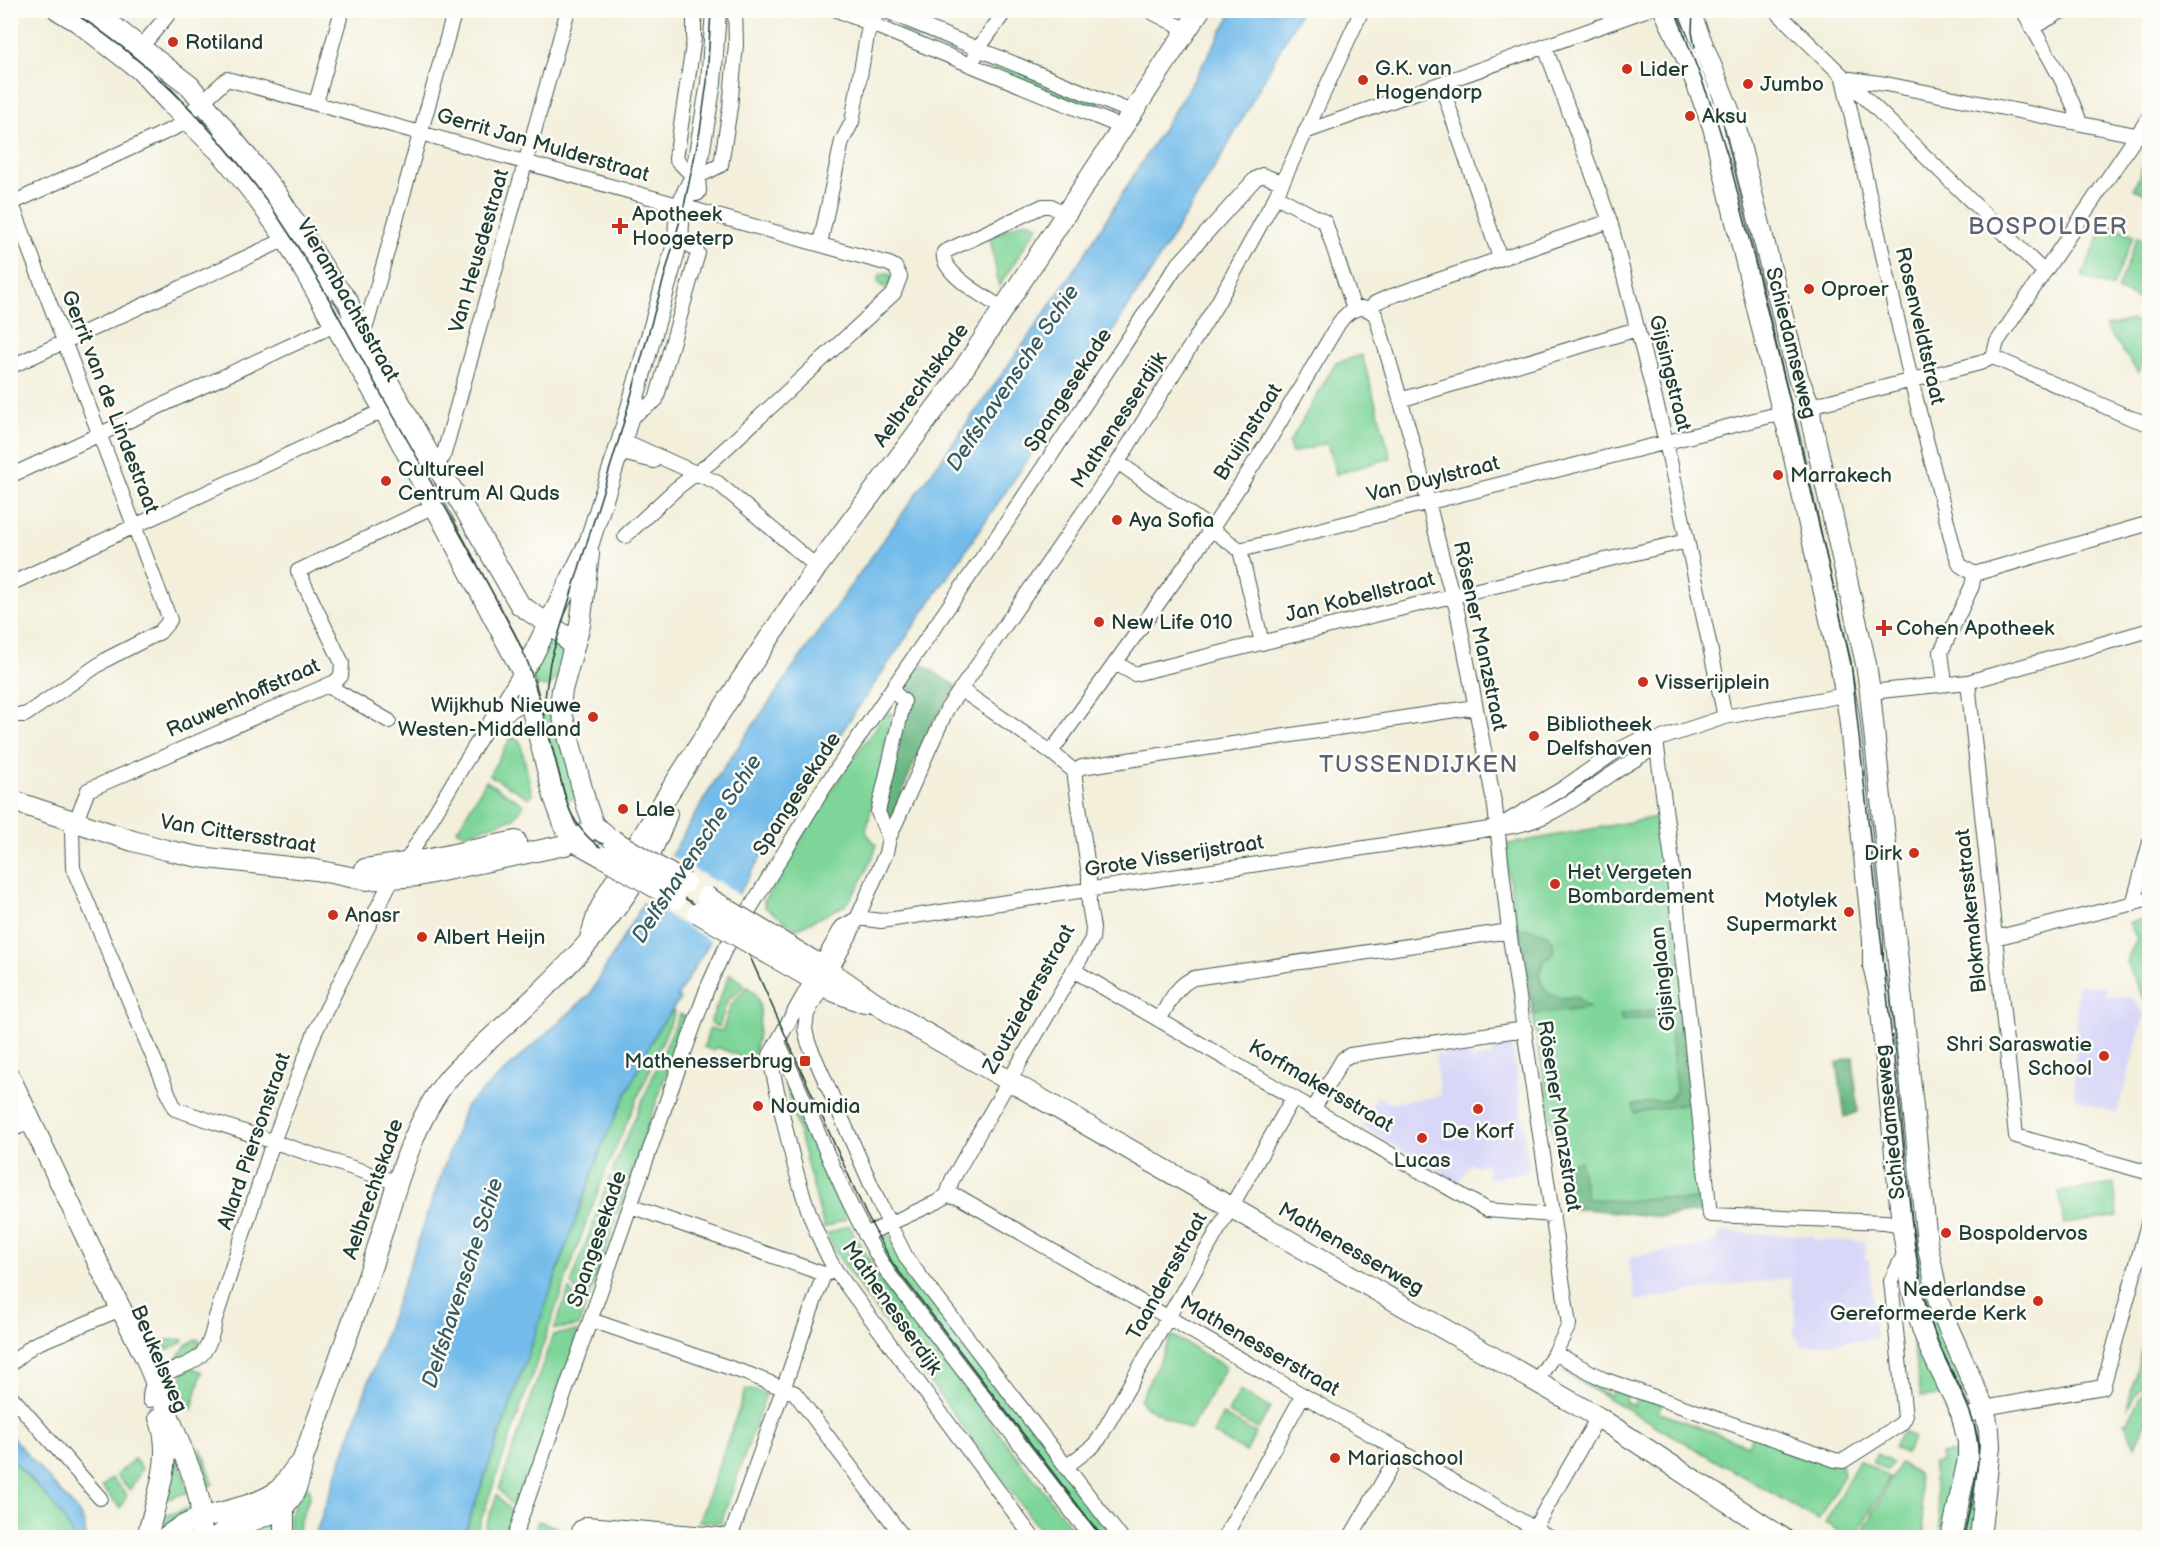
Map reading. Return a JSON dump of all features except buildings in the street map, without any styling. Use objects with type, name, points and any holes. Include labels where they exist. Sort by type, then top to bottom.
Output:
[{"type":"street","name":"Vierambachtsstraat","points":[[58,10],[127,58],[222,154],[286,239],[425,484],[434,506],[522,671],[554,797],[571,836]]},
{"type":"street","name":"Vierambachtsstraat","points":[[92,10],[190,86],[283,203],[333,283],[363,325],[434,463],[460,501],[520,605],[564,634],[573,648]]},
{"type":"street","points":[[141,47],[172,10]]},
{"type":"street","points":[[316,103],[342,10]]},
{"type":"street","points":[[363,325],[455,10]]},
{"type":"street","name":"Van Heusdestraat","points":[[434,463],[443,457],[568,10]]},
{"type":"street","points":[[694,10],[692,50],[676,159],[695,178]]},
{"type":"street","points":[[522,671],[549,624],[589,543],[630,412],[679,237],[678,221],[687,207],[685,194],[695,178],[711,83],[716,10]]},
{"type":"street","points":[[695,178],[721,165],[736,44],[735,10]]},
{"type":"street","points":[[837,10],[972,64],[1129,121]]},
{"type":"street","points":[[820,244],[842,141],[852,122],[861,74],[861,61],[870,24],[883,10],[978,49],[1129,121]]},
{"type":"street","points":[[972,64],[978,49],[1006,10]]},
{"type":"street","points":[[1148,10],[1188,31]]},
{"type":"street","name":"Aelbrechtskade","points":[[284,1507],[294,1496],[303,1459],[398,1183],[426,1113],[445,1082],[569,966],[590,938],[598,913],[608,893],[743,677],[818,567],[953,386],[1200,10]]},
{"type":"street","name":"Mathenesserdijk","points":[[1033,1538],[830,1272],[808,1212],[770,1059],[778,1042],[858,918],[886,853],[889,838],[947,709],[1118,462],[1210,315],[1276,196],[1362,10]]},
{"type":"street","points":[[1305,132],[1545,47],[1615,16],[1646,10]]},
{"type":"street","name":"Schiedamseweg","points":[[1664,10],[1687,59],[1713,127],[1790,437],[1841,669],[1905,1250],[1913,1296],[1922,1328],[1963,1419],[1969,1455],[1951,1538]]},
{"type":"street","name":"Schiedamseweg","points":[[1689,10],[1735,125],[1798,377],[1810,406],[1811,420],[1866,664],[1925,1224],[1940,1303],[1948,1327],[1984,1408],[1989,1430],[1990,1447],[1980,1538]]},
{"type":"street","points":[[1774,10],[2043,271]]},
{"type":"street","points":[[2023,10],[2075,107],[2080,123]]},
{"type":"street","points":[[2032,28],[2064,10]]},
{"type":"street","name":"Gijsingstraat","points":[[1545,47],[1610,221],[1666,442],[1725,717]]},
{"type":"street","points":[[1843,78],[1886,84],[2150,138]]},
{"type":"street","name":"Rosenveldtstraat","points":[[1843,78],[1911,380],[1954,549],[1960,565],[1974,574]]},
{"type":"street","name":"Gerrit Jan Mulderstraat","points":[[11,202],[182,124],[202,101],[227,79],[526,161],[895,267],[899,274],[899,282],[894,293],[697,473]]},
{"type":"street","points":[[1441,84],[1500,258]]},
{"type":"street","points":[[1993,357],[1997,342],[2043,271],[2150,116]]},
{"type":"street","name":"Spangesekade","points":[[514,1538],[707,989],[724,951],[823,789],[1011,516],[1175,267],[1255,179],[1262,175],[1281,182]]},
{"type":"street","points":[[1276,196],[1325,222],[1354,309],[1371,310],[1375,303],[1386,298],[1610,221]]},
{"type":"street","name":"Gerrit van de Lindestraat","points":[[11,202],[170,620],[160,632],[107,659],[25,715],[12,717]]},
{"type":"street","points":[[1004,309],[951,272],[944,261],[944,252],[1043,206],[1051,206],[1064,214]]},
{"type":"street","points":[[10,367],[286,239]]},
{"type":"street","name":"Bruijnstraat","points":[[1051,752],[1211,530],[1271,437],[1338,323],[1345,314],[1354,309]]},
{"type":"street","name":"Rösener Manzstraat","points":[[1371,310],[1376,316],[1457,610],[1495,807],[1509,931],[1569,1325],[1555,1353],[1536,1382]]},
{"type":"street","points":[[10,476],[326,329],[333,323]]},
{"type":"street","points":[[1400,400],[1637,329]]},
{"type":"street","points":[[1810,406],[1980,363],[1993,357],[2131,418],[2149,423]]},
{"type":"street","points":[[10,584],[384,410]]},
{"type":"street","name":"Van Duylstraat","points":[[1240,550],[1770,416],[1783,415]]},
{"type":"street","points":[[620,446],[697,473],[718,483],[818,567]]},
{"type":"street","points":[[1118,462],[1240,550],[1262,642]]},
{"type":"street","points":[[625,536],[677,488],[697,473]]},
{"type":"street","name":"Rauwenhoffstraat","points":[[74,822],[88,790],[328,686],[341,676],[342,663],[298,571],[434,506]]},
{"type":"street","points":[[1945,683],[1941,652],[1972,586],[1974,574],[2150,523]]},
{"type":"street","name":"Jan Kobellstraat","points":[[1115,663],[1135,674],[1687,541]]},
{"type":"street","points":[[589,543],[580,625],[562,690],[560,706],[594,826],[757,938]]},
{"type":"street","points":[[1845,695],[1968,682],[2150,630]]},
{"type":"street","name":"Allard Piersonstraat","points":[[155,1381],[167,1372],[196,1359],[205,1350],[212,1336],[215,1320],[273,1142],[315,1032],[393,879],[522,671]]},
{"type":"street","name":"Blokmakersstraat","points":[[1968,682],[2016,1136],[2150,1173]]},
{"type":"street","points":[[328,686],[389,721]]},
{"type":"street","points":[[960,689],[1051,752],[1074,771],[1082,767],[1475,706]]},
{"type":"street","points":[[490,724],[530,699],[562,690]]},
{"type":"street","points":[[889,838],[878,812],[904,701],[891,690]]},
{"type":"street","name":"Grote Visserijstraat","points":[[858,918],[881,921],[1496,828],[1562,789],[1615,752],[1638,740],[1656,740],[1725,717],[1845,695]]},
{"type":"street","name":"Gijsinglaan","points":[[1656,740],[1672,861],[1710,1215],[1885,1222],[1902,1225]]},
{"type":"street","name":"Zoutziedersstraat","points":[[947,1195],[952,1180],[1092,939],[1089,875],[1074,771]]},
{"type":"street","name":"Van Cittersstraat","points":[[10,800],[133,841],[200,857],[316,870],[365,880],[418,876],[556,847],[571,836]]},
{"type":"street","points":[[74,822],[72,831],[73,868],[176,1109],[398,1183]]},
{"type":"street","points":[[316,870],[372,869],[404,864],[571,836],[594,826]]},
{"type":"street","points":[[571,836],[603,857],[757,938]]},
{"type":"street","points":[[2133,904],[2150,842]]},
{"type":"street","points":[[1995,939],[2150,899]]},
{"type":"street","points":[[1159,1020],[1179,987],[1194,978],[1509,931]]},
{"type":"street","name":"Mathenesserweg","points":[[757,938],[1598,1417],[1783,1538]]},
{"type":"street","name":"Korfmakersstraat","points":[[1073,970],[1487,1210],[1553,1215]]},
{"type":"street","name":"Mathenesserdijk","points":[[821,974],[807,1014],[805,1029],[808,1042],[889,1223],[914,1268],[1121,1538]]},
{"type":"street","points":[[1313,1110],[1343,1059],[1350,1055],[1525,1029]]},
{"type":"street","name":"Mathenesserdijk","points":[[778,1042],[865,1234],[888,1273],[1092,1538]]},
{"type":"street","name":"Beukelsweg","points":[[10,1077],[102,1270],[150,1400],[162,1425],[165,1450],[162,1478],[147,1538]]},
{"type":"street","name":"Taandersstraat","points":[[1067,1466],[1099,1439],[1293,1098]]},
{"type":"street","points":[[10,1131],[31,1121]]},
{"type":"street","name":"Mathenesserdijk","points":[[865,1234],[937,1202],[947,1195]]},
{"type":"street","name":"Mathenesserstraat","points":[[947,1195],[959,1197],[1401,1450],[1532,1532],[1551,1538]]},
{"type":"street","points":[[577,1538],[580,1528],[587,1524],[730,1537],[784,1387],[830,1272],[630,1206]]},
{"type":"street","points":[[1963,1419],[1984,1408],[2103,1387],[2150,1216]]},
{"type":"street","points":[[1902,1225],[1925,1224]]},
{"type":"street","points":[[1555,1353],[1603,1379],[1840,1461],[1901,1424],[1906,1415],[1891,1281],[1905,1250]]},
{"type":"street","points":[[10,1365],[33,1345],[117,1311]]},
{"type":"street","name":"Beukelsweg","points":[[117,1311],[155,1381],[195,1482],[201,1529]]},
{"type":"street","points":[[591,1320],[784,1387],[795,1393],[904,1538]]},
{"type":"street","points":[[150,1400],[150,1391],[155,1381]]},
{"type":"street","points":[[10,1395],[100,1498]]},
{"type":"street","points":[[1224,1538],[1303,1395]]},
{"type":"street","points":[[1532,1532],[1598,1417]]},
{"type":"street","points":[[1350,1538],[1401,1450]]},
{"type":"street","points":[[165,1538],[181,1526],[201,1529],[275,1493],[285,1485],[292,1471],[303,1459]]},
{"type":"street","points":[[215,1538],[284,1507],[284,1538]]},
{"type":"shaded area","name":"Shri Saraswatie School","points":[[2077,984],[2106,986],[2106,996],[2134,998],[2144,1015],[2117,1114],[2074,1098]]},
{"type":"shaded area","name":"De Korf","points":[[1510,1043],[1530,1171],[1488,1179],[1486,1163],[1477,1166],[1471,1163],[1458,1183],[1361,1126],[1377,1095],[1388,1103],[1440,1096],[1435,1055],[1468,1050],[1471,1060],[1493,1056],[1491,1046]]},
{"type":"shaded area","points":[[1720,1232],[1814,1236],[1815,1240],[1866,1241],[1865,1259],[1869,1260],[1876,1339],[1801,1346],[1797,1336],[1792,1336],[1796,1323],[1790,1278],[1730,1285],[1636,1301],[1628,1257],[1716,1243]]},
{"type":"green space","points":[[902,23],[958,45],[954,53],[900,31]]},
{"type":"green space","points":[[988,57],[1100,103],[1101,113],[984,66]]},
{"type":"green space","points":[[2143,166],[2149,168],[2149,195],[2134,189]]},
{"type":"green space","points":[[1024,221],[1038,226],[999,286],[990,238]]},
{"type":"green space","points":[[2105,223],[2134,235],[2112,288],[2082,276]]},
{"type":"green space","points":[[2138,237],[2149,242],[2149,292],[2146,302],[2117,290]]},
{"type":"green space","points":[[882,273],[888,273],[892,280],[888,287],[882,287],[878,283],[878,277]]},
{"type":"green space","points":[[2130,320],[2146,325],[2149,329],[2149,337],[2138,372],[2105,327]]},
{"type":"green space","points":[[1362,355],[1391,458],[1336,474],[1327,443],[1292,453],[1289,443],[1336,363]]},
{"type":"green space","points":[[556,638],[564,644],[562,672],[549,687],[534,685],[530,670],[549,640]]},
{"type":"green space","points":[[919,662],[957,687],[928,728],[892,818],[883,816],[905,719],[912,704],[907,679]]},
{"type":"green space","points":[[557,711],[579,797],[560,802],[537,715]]},
{"type":"green space","points":[[886,713],[892,713],[866,832],[876,845],[875,852],[859,886],[846,905],[796,929],[765,907],[764,901],[826,798]]},
{"type":"green space","points":[[512,736],[520,741],[532,794],[529,798],[489,775]]},
{"type":"green space","points":[[486,781],[524,805],[514,818],[464,834],[457,830]]},
{"type":"green space","points":[[1664,816],[1707,1211],[1567,1209],[1503,845]]},
{"type":"green space","points":[[2150,919],[2149,1008],[2126,962],[2137,938],[2129,923]]},
{"type":"green space","points":[[1527,928],[1547,934],[1553,942],[1553,953],[1545,960],[1541,968],[1542,985],[1547,992],[1564,998],[1575,996],[1589,1008],[1535,1015],[1519,930]]},
{"type":"green space","points":[[730,974],[744,984],[727,1001],[719,1027],[711,1023],[711,1020]]},
{"type":"green space","points":[[747,987],[758,999],[760,1007],[753,1055],[745,1058],[716,1047],[714,1051],[704,1047],[710,1028],[720,1031],[723,1029],[731,1005]]},
{"type":"green space","points":[[1684,1006],[1694,1103],[1634,1113],[1633,1105],[1667,1100],[1676,1090],[1669,1020],[1666,1016],[1622,1021],[1620,1014]]},
{"type":"green space","points":[[673,1011],[675,1012],[607,1168],[587,1220],[475,1537],[463,1538],[603,1143],[656,1032]]},
{"type":"green space","points":[[680,1014],[686,1017],[626,1189],[612,1171]]},
{"type":"green space","points":[[1853,1057],[1858,1112],[1845,1117],[1837,1063]]},
{"type":"green space","points":[[787,1088],[846,1219],[824,1228]]},
{"type":"green space","points":[[1580,1161],[1588,1199],[1625,1201],[1661,1197],[1681,1201],[1703,1197],[1705,1211],[1662,1217],[1567,1207],[1559,1164]]},
{"type":"green space","points":[[610,1176],[625,1194],[617,1215],[595,1218]]},
{"type":"green space","points":[[2114,1184],[2118,1216],[2064,1224],[2059,1192]]},
{"type":"green space","points":[[616,1220],[587,1303],[571,1284],[593,1223]]},
{"type":"green space","points":[[849,1225],[880,1279],[1079,1537],[1045,1537],[866,1296],[838,1256],[827,1234]]},
{"type":"green space","points":[[886,1234],[1116,1537],[1096,1537],[900,1282],[875,1243],[877,1237]]},
{"type":"green space","points":[[1925,1246],[1971,1388],[1958,1394],[1935,1350],[1908,1248]]},
{"type":"green space","points":[[1901,1268],[1946,1394],[1921,1397]]},
{"type":"green space","points":[[569,1289],[585,1308],[579,1326],[554,1329]]},
{"type":"green space","points":[[2149,1320],[2149,1373],[2127,1408]]},
{"type":"green space","points":[[578,1331],[574,1342],[577,1344],[519,1511],[514,1509],[499,1489],[553,1335]]},
{"type":"green space","points":[[1173,1336],[1226,1367],[1190,1430],[1143,1405],[1140,1400]]},
{"type":"green space","points":[[183,1339],[184,1341],[167,1350],[161,1341]]},
{"type":"green space","points":[[196,1339],[200,1341],[191,1355],[178,1360],[177,1358],[186,1345]]},
{"type":"green space","points":[[1567,1366],[1601,1382],[1599,1391],[1611,1395],[1613,1387],[1628,1393],[1625,1402],[1633,1406],[1638,1395],[1662,1404],[1658,1412],[1748,1445],[1752,1436],[1842,1465],[1844,1475],[1818,1520],[1565,1373]]},
{"type":"green space","points":[[191,1367],[202,1372],[192,1409],[180,1385],[183,1371]]},
{"type":"green space","points":[[2149,1380],[2149,1414],[2135,1446],[2124,1422],[2127,1421]]},
{"type":"green space","points":[[746,1389],[766,1394],[721,1523],[699,1521]]},
{"type":"green space","points":[[1240,1391],[1270,1408],[1258,1429],[1228,1413]]},
{"type":"green space","points":[[159,1399],[189,1492],[167,1499]]},
{"type":"green space","points":[[1980,1414],[1984,1427],[1977,1537],[1956,1538],[1970,1420]]},
{"type":"green space","points":[[1222,1415],[1256,1433],[1246,1452],[1213,1434]]},
{"type":"green space","points":[[1903,1431],[1914,1438],[1905,1454],[1894,1447]]},
{"type":"green space","points":[[199,1447],[205,1457],[213,1484],[205,1487],[206,1473]]},
{"type":"green space","points":[[1957,1452],[1960,1456],[1944,1528],[1941,1528],[1932,1463],[1941,1462],[1940,1454]]},
{"type":"green space","points":[[1877,1454],[1892,1463],[1887,1471],[1872,1462]]},
{"type":"green space","points":[[10,1458],[63,1517],[72,1537],[11,1537]]},
{"type":"green space","points":[[134,1459],[142,1468],[130,1490],[116,1475]]},
{"type":"green space","points":[[1859,1460],[1890,1478],[1855,1537],[1848,1537],[1825,1523]]},
{"type":"green space","points":[[1900,1463],[1918,1474],[1925,1537],[1860,1537]]},
{"type":"green space","points":[[112,1478],[127,1495],[120,1508],[102,1487]]},
{"type":"green space","points":[[304,1486],[311,1492],[295,1537],[289,1538],[289,1516]]},
{"type":"green space","points":[[497,1495],[513,1514],[505,1537],[482,1537]]},
{"type":"green space","points":[[193,1507],[194,1516],[158,1537],[161,1517]]},
{"type":"green space","points":[[278,1516],[280,1537],[227,1537]]},
{"type":"green space","points":[[538,1521],[565,1530],[562,1537],[532,1537]]},
{"type":"green space","points":[[590,1530],[689,1538],[585,1538]]},
{"type":"water","name":"Delfshavensche Schie","points":[[1233,11],[1301,11],[1226,149],[1150,273],[1075,390],[791,806],[677,997],[680,999],[656,1032],[603,1143],[463,1537],[314,1538],[465,1107],[590,994],[716,779],[1023,345],[1084,255],[1199,71]]},
{"type":"water","points":[[11,1436],[78,1512],[84,1523],[86,1537],[72,1537],[63,1517],[11,1458]]},
{"type":"pier","points":[[668,854],[716,882],[717,880],[740,896],[713,942],[641,900]]},
{"type":"tram line","points":[[70,10],[103,32],[164,83],[219,140],[268,202],[327,296],[515,634],[528,663],[567,803],[575,821],[597,845],[722,921],[742,939],[866,1214],[893,1264],[1103,1538]]},
{"type":"tram line","points":[[544,705],[550,662],[619,439],[684,206],[700,131],[707,82],[711,10]]},
{"type":"tram line","points":[[1675,10],[1714,112],[1730,163],[1793,413],[1851,662],[1918,1267],[1931,1323],[1941,1350],[1967,1404],[1978,1447],[1976,1480],[1964,1538]]},
{"type":"tram line","points":[[1693,10],[1692,32],[1695,47]]},
{"type":"place","name":"Rotiland","points":[[173,42]]},
{"type":"place","name":"Lider","points":[[1627,69]]},
{"type":"place","name":"G.K. van Hogendorp","points":[[1363,80]]},
{"type":"place","name":"Jumbo","points":[[1748,84]]},
{"type":"place","name":"Aksu","points":[[1690,116]]},
{"type":"place","name":"Apotheek Hoogeterp","points":[[620,226]]},
{"type":"place","name":"Oproer","points":[[1809,289]]},
{"type":"place","name":"Marrakech","points":[[1778,475]]},
{"type":"place","name":"Cultureel Centrum Al Quds","points":[[386,481]]},
{"type":"place","name":"Aya Sofia","points":[[1117,520]]},
{"type":"place","name":"New Life 010","points":[[1099,622]]},
{"type":"place","name":"Cohen Apotheek","points":[[1884,628]]},
{"type":"place","name":"Visserijplein","points":[[1643,682]]},
{"type":"place","name":"Wijkhub Nieuwe Westen-Middelland","points":[[593,717]]},
{"type":"place","name":"Bibliotheek Delfshaven","points":[[1534,736]]},
{"type":"place","name":"Lale","points":[[623,809]]},
{"type":"place","name":"Dirk","points":[[1914,853]]},
{"type":"place","name":"Het Vergeten Bombardement","points":[[1555,884]]},
{"type":"place","name":"Motylek Supermarkt","points":[[1849,912]]},
{"type":"place","name":"Anasr","points":[[333,915]]},
{"type":"place","name":"Albert Heijn","points":[[422,937]]},
{"type":"place","name":"Shri Saraswatie School","points":[[2104,1056]]},
{"type":"place","name":"Mathenesserbrug","points":[[805,1061]]},
{"type":"place","name":"Noumidia","points":[[758,1106]]},
{"type":"place","name":"De Korf","points":[[1478,1109]]},
{"type":"place","name":"Lucas","points":[[1422,1138]]},
{"type":"place","name":"Bospoldervos","points":[[1946,1233]]},
{"type":"place","name":"Nederlandse Gereformeerde Kerk","points":[[2038,1301]]},
{"type":"place","name":"Mariaschool","points":[[1335,1458]]},
{"type":"district","name":"BOSPOLDER","points":[[2048,226]]},
{"type":"district","name":"TUSSENDIJKEN","points":[[1419,764]]}]
